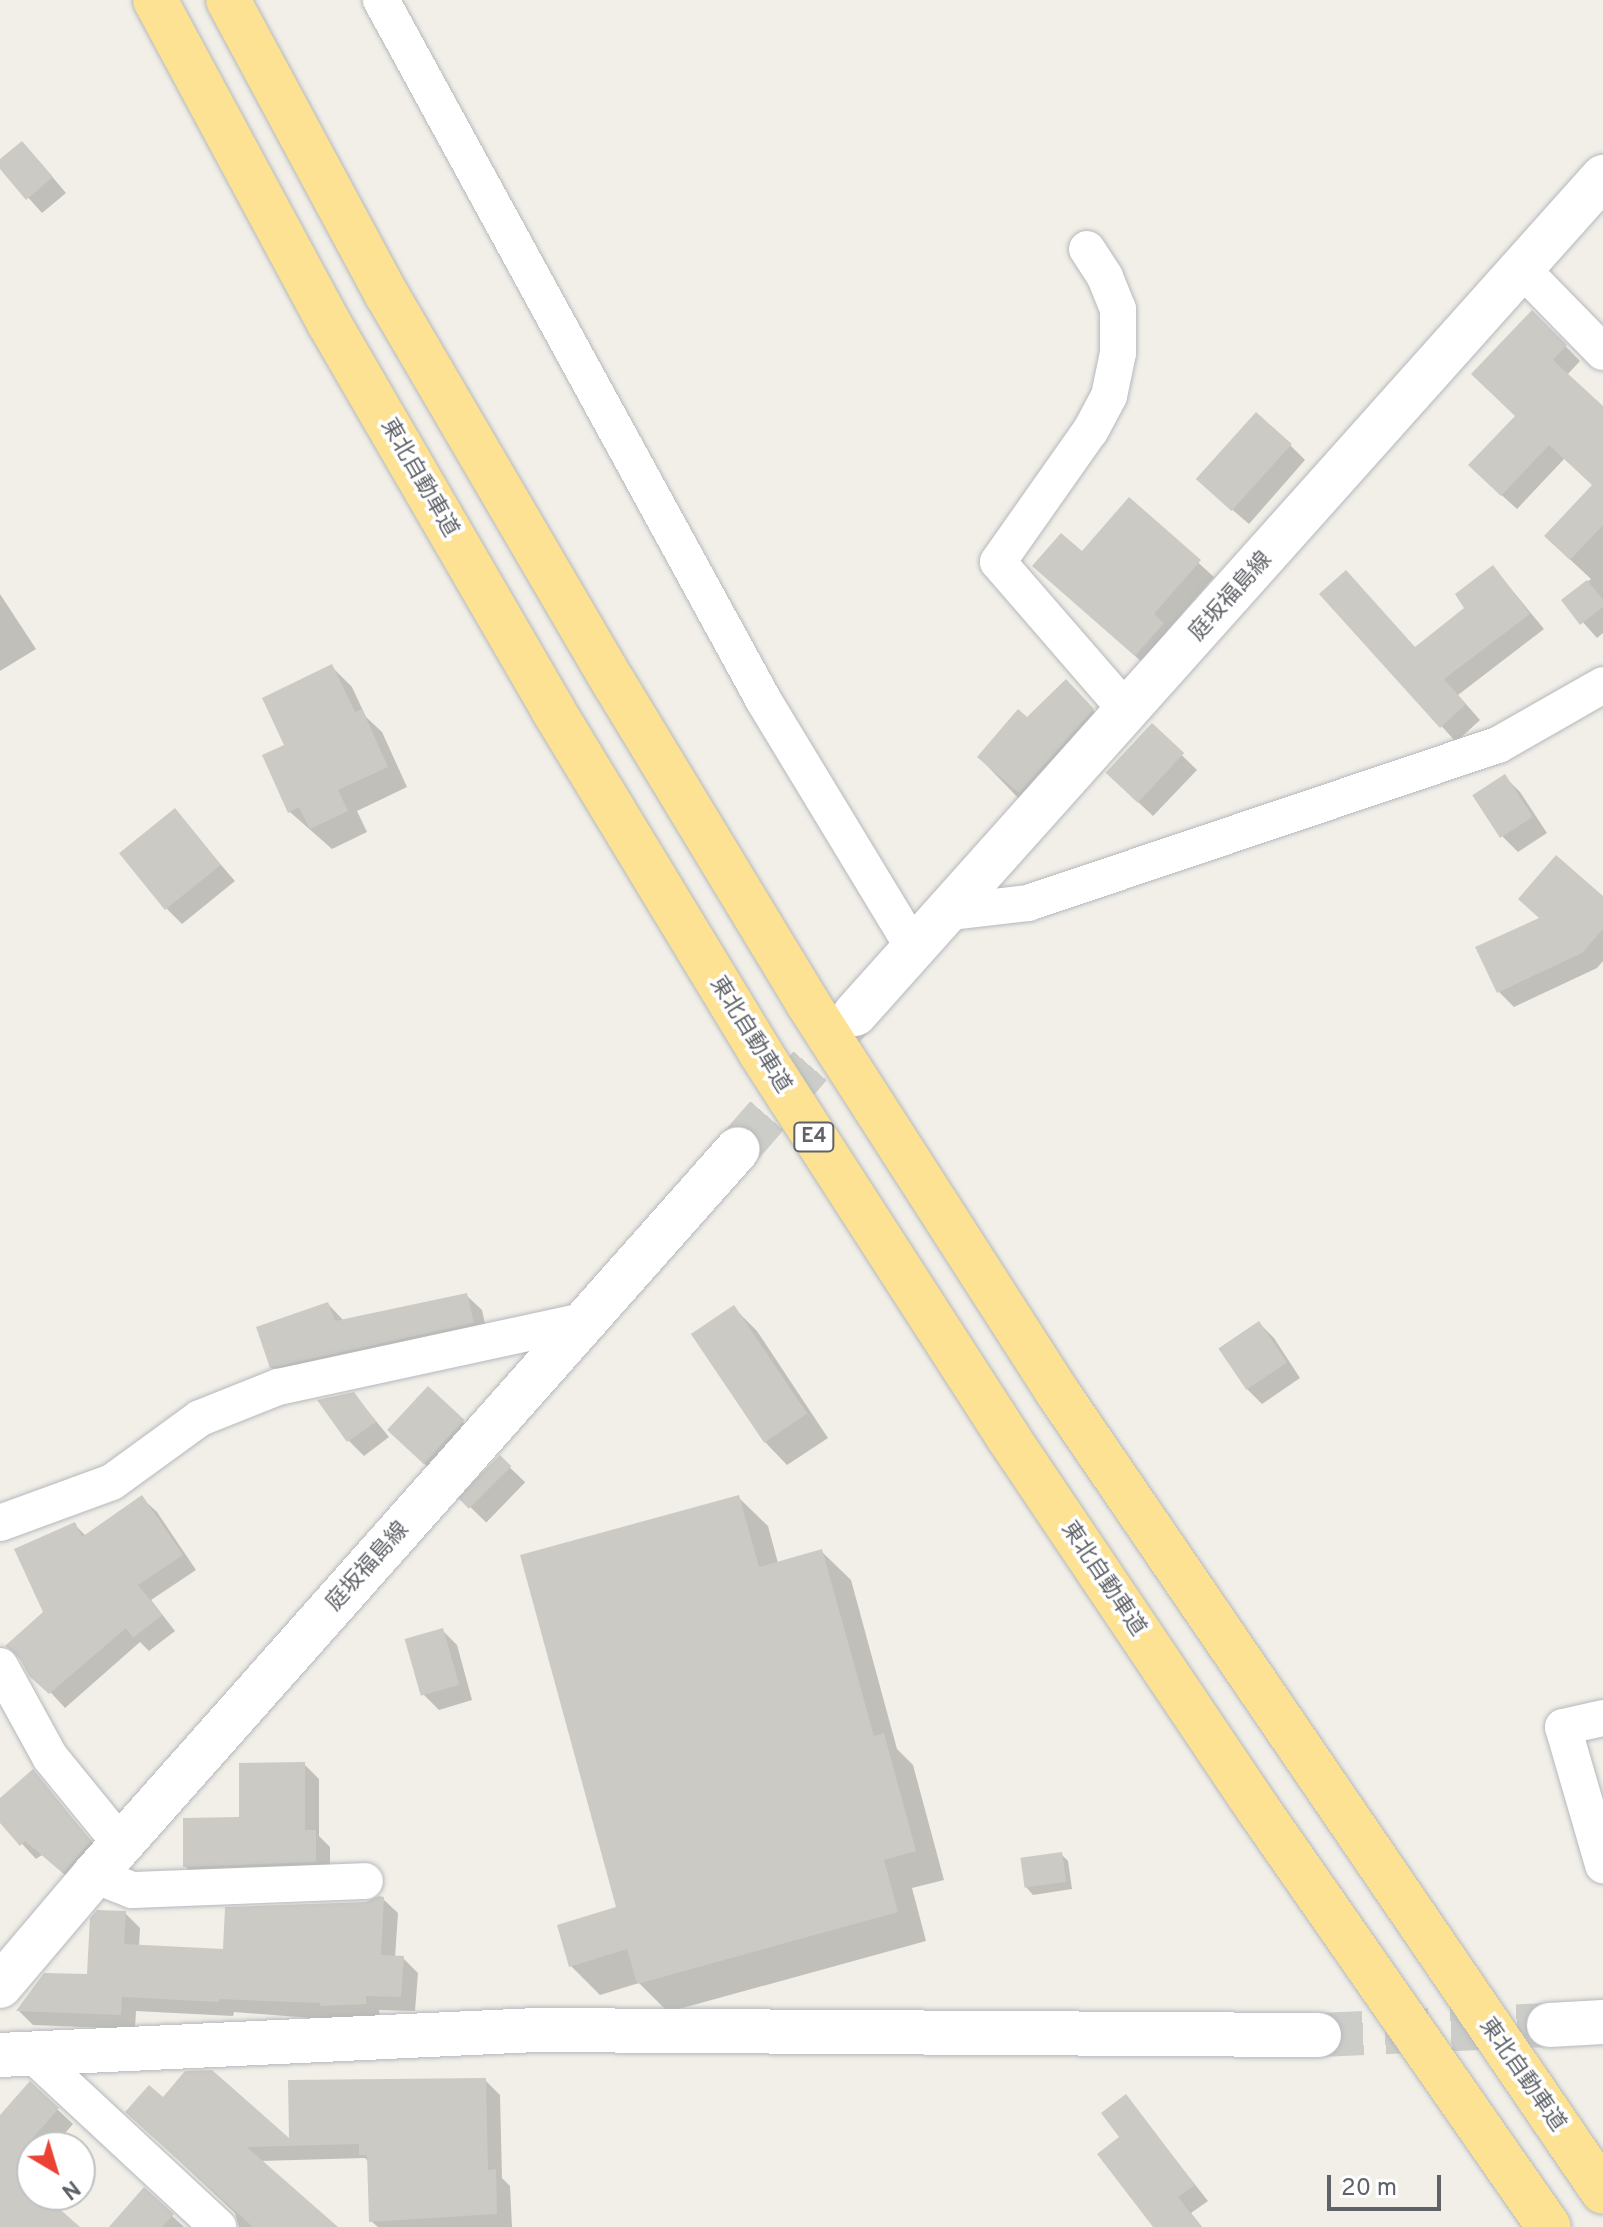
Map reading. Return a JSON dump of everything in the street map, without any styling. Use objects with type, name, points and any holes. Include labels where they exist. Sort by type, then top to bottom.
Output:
[{"type":"highway","name":"東北自動車道","points":[[155,0],[329,323],[553,710],[760,1052],[1008,1437],[1258,1809],[1549,2227]]},
{"type":"highway","name":"東北自動車道","points":[[228,0],[387,295],[614,683],[807,1002],[1058,1393],[1603,2192]]},
{"type":"main road","name":"庭坂福島線","points":[[855,1014],[942,913],[1128,712],[1603,177]]},
{"type":"main road","name":"庭坂福島線","points":[[0,1986],[108,1859],[738,1149]]},
{"type":"main road","points":[[1549,2025],[1603,2022]]},
{"type":"main road","points":[[17,2055],[536,2030],[1319,2035]]},
{"type":"street","points":[[381,0],[764,701],[913,947]]},
{"type":"street","points":[[1087,249],[1105,277],[1118,309],[1118,353],[1109,396],[1090,431],[998,562],[1128,712]]},
{"type":"street","points":[[1522,269],[1603,352]]},
{"type":"street","points":[[942,913],[1028,903],[1498,745],[1603,685]]},
{"type":"street","points":[[0,1523],[112,1482],[200,1418],[278,1387],[588,1320]]},
{"type":"street","points":[[0,1666],[108,1859],[132,1890],[365,1881]]},
{"type":"street","points":[[1603,1718],[1563,1727],[1603,1865]]},
{"type":"street","points":[[17,2055],[218,2227]]},
{"type":"building","points":[[22,141],[53,177],[26,200],[0,169],[0,159]]},
{"type":"building","points":[[1532,310],[1567,345],[1553,360],[1603,406],[1603,525],[1570,560],[1544,536],[1592,485],[1549,445],[1501,496],[1468,465],[1515,416],[1471,374]]},
{"type":"building","points":[[1256,412],[1292,444],[1231,511],[1196,479]]},
{"type":"building","points":[[1129,497],[1201,560],[1154,614],[1164,623],[1135,656],[1032,566],[1061,533],[1082,551]]},
{"type":"building","points":[[1493,565],[1530,614],[1444,679],[1466,704],[1440,728],[1319,594],[1346,570],[1415,647],[1464,608],[1455,594]]},
{"type":"building","points":[[1587,580],[1603,600],[1603,607],[1580,625],[1561,600]]},
{"type":"building","points":[[332,664],[355,712],[362,709],[388,767],[338,790],[348,811],[310,829],[299,807],[288,813],[262,755],[284,745],[262,698]]},
{"type":"building","points":[[1066,679],[1094,709],[1019,793],[977,757],[1018,709],[1027,717]]},
{"type":"building","points":[[1152,723],[1184,753],[1138,803],[1106,773]]},
{"type":"building","points":[[1505,774],[1533,817],[1500,838],[1472,795]]},
{"type":"building","points":[[175,808],[221,865],[165,910],[119,853]]},
{"type":"building","points":[[1556,855],[1603,896],[1603,929],[1582,953],[1497,993],[1475,947],[1539,918],[1518,899]]},
{"type":"building","points":[[467,1293],[474,1323],[270,1368],[256,1327],[328,1302],[335,1321]]},
{"type":"building","points":[[734,1305],[807,1414],[764,1443],[691,1334]]},
{"type":"building","points":[[1259,1321],[1287,1362],[1246,1390],[1218,1348]]},
{"type":"building","points":[[428,1386],[465,1420],[424,1464],[387,1430]]},
{"type":"building","points":[[354,1392],[376,1422],[347,1442],[317,1400]]},
{"type":"building","points":[[500,1455],[511,1466],[469,1509],[458,1497]]},
{"type":"building","points":[[142,1495],[183,1555],[138,1585],[162,1615],[133,1638],[126,1628],[49,1694],[29,1676],[18,1655],[5,1646],[43,1612],[14,1549],[75,1522],[82,1537]]},
{"type":"building","points":[[739,1495],[759,1567],[822,1549],[874,1736],[884,1733],[916,1851],[884,1860],[898,1912],[637,1984],[627,1949],[569,1967],[557,1925],[616,1907],[520,1555]]},
{"type":"building","points":[[443,1628],[459,1685],[421,1696],[405,1639]]},
{"type":"building","points":[[305,1762],[305,1830],[316,1830],[316,1862],[183,1867],[183,1818],[239,1817],[239,1763]]},
{"type":"building","points":[[33,1769],[91,1841],[63,1873],[25,1841],[20,1846],[0,1823],[0,1798]]},
{"type":"building","points":[[1062,1852],[1066,1882],[1025,1888],[1020,1858]]},
{"type":"building","points":[[384,1897],[381,1955],[404,1956],[401,1997],[366,1996],[366,2004],[320,2006],[320,2003],[122,1997],[121,2015],[16,2011],[44,1973],[87,1974],[90,1918],[97,1910],[126,1911],[124,1944],[223,1949],[225,1907],[366,1902]]},
{"type":"building","points":[[212,2070],[289,2138],[288,2080],[486,2078],[488,2170],[496,2169],[497,2214],[369,2222],[367,2155],[359,2155],[359,2144],[247,2147],[338,2227],[253,2227],[125,2112],[149,2085],[163,2097],[185,2071]]},
{"type":"building","points":[[30,2081],[59,2108],[39,2131],[16,2131],[16,2211],[62,2211],[80,2227],[0,2227],[0,2115]]},
{"type":"building","points":[[1126,2094],[1195,2185],[1178,2197],[1201,2227],[1153,2227],[1097,2154],[1119,2137],[1101,2113]]},
{"type":"building","points":[[144,2187],[174,2214],[162,2227],[109,2227]]},
{"type":"tunnel","points":[[738,1149],[855,1014]]},
{"type":"tunnel","points":[[1319,2035],[1549,2025]]}]
